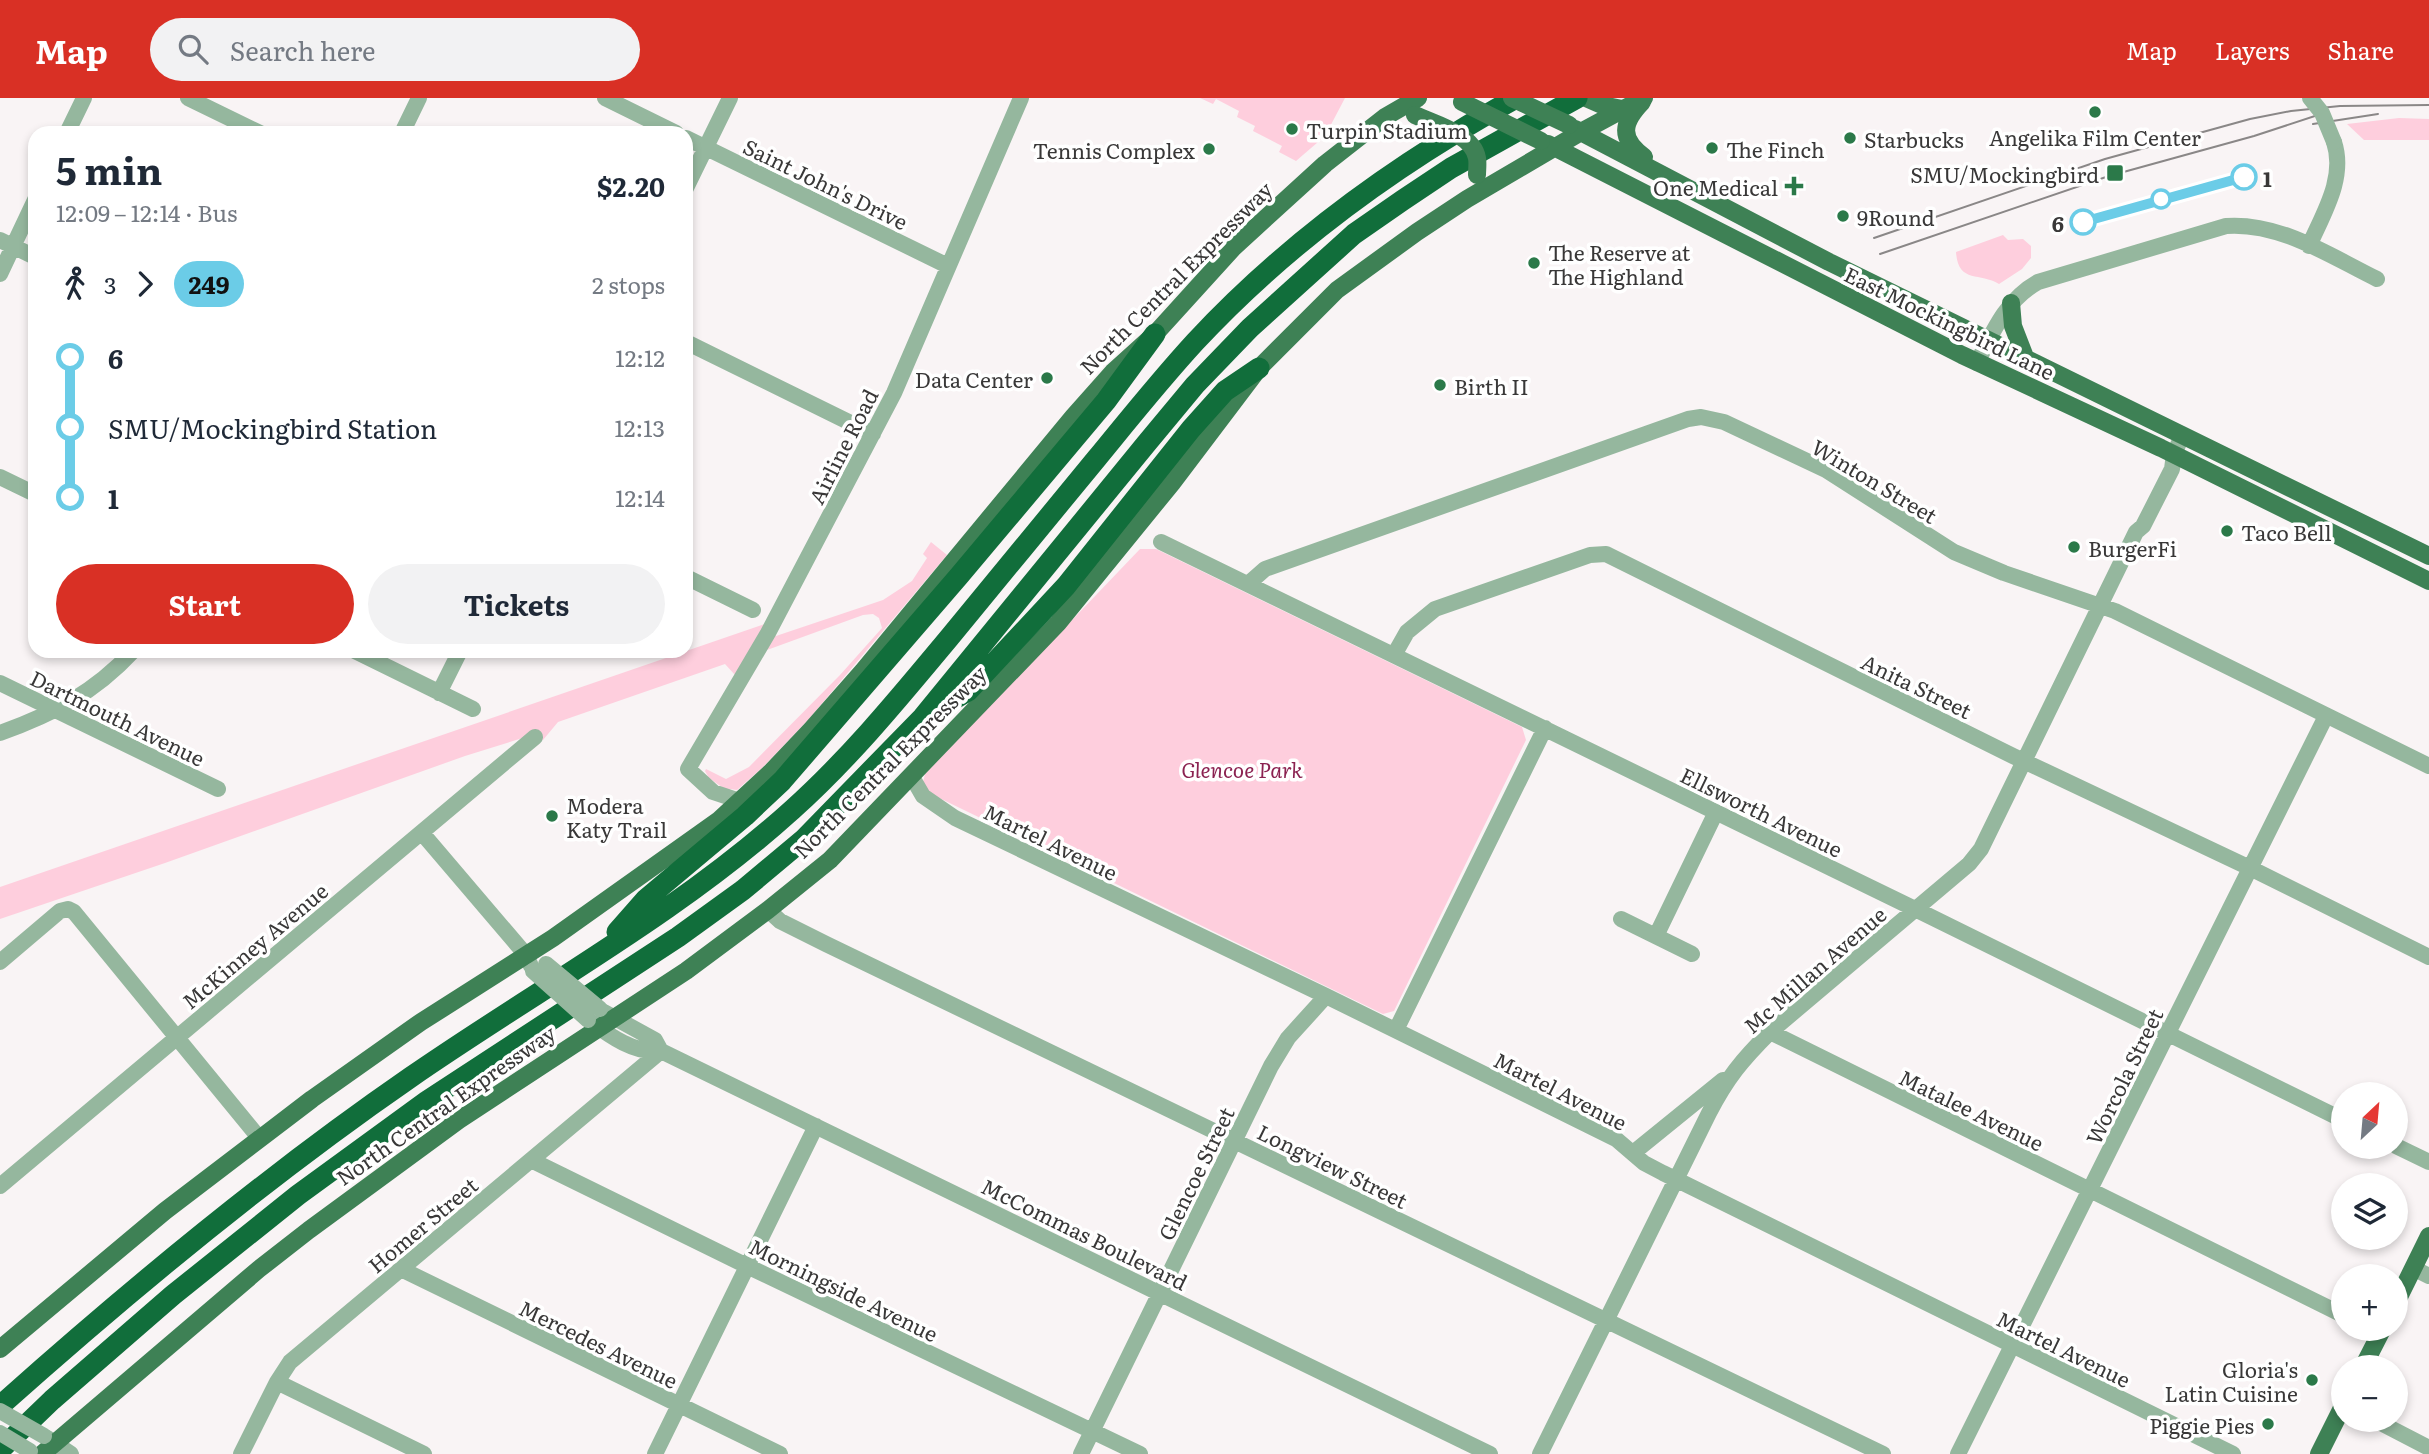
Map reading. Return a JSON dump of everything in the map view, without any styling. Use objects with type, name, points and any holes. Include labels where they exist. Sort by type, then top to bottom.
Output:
[{"type":"highway","name":"North Central Expressway","points":[[0,1407],[138,1285],[274,1177],[403,1082],[719,871],[780,820],[839,765],[906,691],[1170,370],[1252,285],[1310,234],[1371,187],[1438,142],[1514,98]]},
{"type":"highway","name":"North Central Expressway","points":[[0,1450],[52,1400],[173,1295],[298,1195],[427,1101],[678,937],[743,890],[804,839],[923,717],[1179,405],[1250,328],[1354,234],[1451,168],[1577,98]]},
{"type":"highway","points":[[601,951],[646,899],[745,816],[782,781],[1097,411],[1155,334]]},
{"type":"highway","points":[[923,717],[968,691],[1066,586],[1191,429],[1226,391],[1259,368]]},
{"type":"main road","points":[[1385,117],[1394,98]]},
{"type":"main road","name":"East Mockingbird Lane","points":[[1514,98],[1752,222],[2429,556]]},
{"type":"main road","points":[[1586,98],[1616,107]]},
{"type":"main road","points":[[1645,98],[1628,120],[1626,136],[1633,148],[1668,176]]},
{"type":"main road","name":"North Central Expressway","points":[[42,1447],[309,1230],[600,1019],[686,971],[830,860],[1058,623],[1172,483],[1259,368],[1285,339],[1337,290],[1417,232],[1548,144],[1616,107],[1645,98]]},
{"type":"main road","name":"East Mockingbird Lane","points":[[1458,100],[1978,363],[2174,454],[2429,581]]},
{"type":"main road","points":[[1385,117],[1416,106],[1470,145],[1477,156],[1477,175],[1466,200]]},
{"type":"main road","name":"North Central Expressway","points":[[0,1349],[157,1218],[260,1139],[421,1021],[535,963],[622,890],[719,820],[803,738],[863,671],[1113,372],[1155,334],[1253,229],[1325,164],[1385,117]]},
{"type":"main road","points":[[1742,244],[1752,222]]},
{"type":"main road","points":[[1888,318],[1899,295]]},
{"type":"main road","points":[[2011,303],[2013,326],[2025,357]]},
{"type":"main road","points":[[2061,400],[2071,380]]},
{"type":"main road","points":[[2328,531],[2337,511]]},
{"type":"main road","points":[[2408,1288],[2421,1272],[2429,1236]]},
{"type":"main road","points":[[2319,1454],[2331,1430]]},
{"type":"street","points":[[70,126],[84,98]]},
{"type":"street","points":[[188,98],[246,126]]},
{"type":"street","points":[[405,126],[419,98]]},
{"type":"street","points":[[605,98],[662,126]]},
{"type":"street","points":[[693,174],[730,98]]},
{"type":"street","name":"Airline Road","points":[[740,801],[713,792],[688,769],[768,634],[894,393],[1021,98]]},
{"type":"street","points":[[2309,246],[2336,181],[2338,161],[2334,142],[2322,113],[2310,98]]},
{"type":"street","name":"Saint John's Drive","points":[[693,142],[948,266]]},
{"type":"street","points":[[0,274],[7,244],[28,211]]},
{"type":"street","points":[[1978,363],[2011,303],[2023,291],[2038,282],[2226,226],[2259,227],[2276,231],[2377,279]]},
{"type":"street","points":[[7,244],[28,254]]},
{"type":"street","points":[[693,345],[873,434]]},
{"type":"street","name":"Winton Street","points":[[1248,584],[1265,569],[1701,416],[1724,422],[1826,470],[1954,552],[2004,573],[2115,611],[2429,766]]},
{"type":"street","name":"Mc Millan Avenue","points":[[1540,1454],[1731,1074],[1770,1032],[1969,864],[1981,849],[2136,532],[2143,526],[2172,469],[2174,454],[2182,436]]},
{"type":"street","points":[[0,477],[28,491]]},
{"type":"street","name":"Ellsworth Avenue","points":[[1161,542],[2331,1114]]},
{"type":"street","name":"Anita Street","points":[[1394,655],[1407,632],[1435,609],[1590,555],[1606,554],[2429,957]]},
{"type":"street","points":[[693,580],[753,610]]},
{"type":"street","points":[[0,733],[57,710],[104,678],[125,658]]},
{"type":"street","points":[[369,658],[473,709]]},
{"type":"street","points":[[439,693],[456,658]]},
{"type":"street","name":"Dartmouth Avenue","points":[[0,683],[218,789]]},
{"type":"street","name":"Worcola Street","points":[[1958,1454],[2326,716]]},
{"type":"street","points":[[1396,1030],[1545,728]]},
{"type":"street","name":"McKinney Avenue","points":[[0,1186],[536,737]]},
{"type":"street","name":"Martel Avenue","points":[[912,777],[923,796],[955,818],[1616,1139],[1644,1163],[1676,1180],[2233,1454]]},
{"type":"street","points":[[713,792],[719,820]]},
{"type":"street","points":[[1656,936],[1716,812]]},
{"type":"street","name":"McCommas Boulevard","points":[[422,833],[535,963],[600,1019],[615,1038],[646,1053],[661,1051],[1490,1454]]},
{"type":"street","points":[[0,962],[60,911],[68,909],[74,912],[260,1139]]},
{"type":"street","name":"Longview Street","points":[[768,910],[780,921],[1883,1454]]},
{"type":"street","points":[[1621,919],[1692,954]]},
{"type":"street","name":"Glencoe Street","points":[[1081,1454],[1279,1050],[1326,996]]},
{"type":"street","name":"Matalee Avenue","points":[[1770,1032],[2331,1309]]},
{"type":"street","name":"Homer Street","points":[[241,1454],[290,1362],[661,1051]]},
{"type":"street","points":[[1633,1153],[1731,1074]]},
{"type":"street","points":[[655,1454],[816,1126]]},
{"type":"street","points":[[2408,1152],[2429,1162]]},
{"type":"street","name":"Morningside Avenue","points":[[531,1160],[1140,1454]]},
{"type":"street","name":"Mercedes Avenue","points":[[401,1269],[780,1454]]},
{"type":"street","points":[[277,1382],[424,1454]]},
{"type":"street","points":[[0,1407],[42,1447]]},
{"type":"street","points":[[2398,1432],[2429,1448]]},
{"type":"street","points":[[0,1433],[71,1454]]},
{"type":"green space","name":"Turpin Stadium","points":[[1200,98],[1345,98],[1325,136],[1296,161],[1279,152],[1282,146],[1253,131],[1255,126],[1237,117],[1239,111],[1216,99],[1213,104]]},
{"type":"green space","points":[[2399,118],[2429,119],[2429,140],[2364,140],[2347,124]]},
{"type":"green space","points":[[2003,235],[2008,240],[2023,239],[2031,246],[2031,258],[2022,269],[1999,284],[1971,276],[1961,269],[1956,252]]},
{"type":"green space","points":[[931,542],[947,555],[808,720],[737,790],[730,789],[729,792],[709,778],[706,769],[726,779],[749,767],[840,675],[882,628],[879,618],[873,614],[863,615],[767,650],[773,637],[883,600],[912,581],[927,558],[923,554]]},
{"type":"green space","name":"Glencoe Park","points":[[1140,549],[1156,549],[1522,727],[1526,740],[1394,1011],[1383,1014],[929,793],[923,782],[925,774]]},
{"type":"green space","points":[[765,624],[735,675],[725,664],[558,722],[543,740],[529,736],[465,756],[0,919],[0,887],[666,658],[693,658],[693,649]]},
{"type":"tram line","points":[[1874,238],[2105,159],[2250,119],[2340,106],[2429,105]]},
{"type":"tram line","points":[[1880,254],[2109,176],[2254,136],[2324,113]]},
{"type":"tram line","points":[[2313,124],[2378,114]]},
{"type":"bus line","name":"249","points":[[2083,222],[2244,177]]},
{"type":"place","name":"Angelika Film Center","points":[[2095,112]]},
{"type":"place","name":"Turpin Stadium","points":[[1292,129]]},
{"type":"place","name":"Starbucks","points":[[1850,138]]},
{"type":"place","name":"The Finch","points":[[1712,148]]},
{"type":"place","name":"Tennis Complex","points":[[1209,149]]},
{"type":"place","name":"SMU/Mockingbird","points":[[2115,173]]},
{"type":"place","name":"1","points":[[2244,177]]},
{"type":"place","name":"One Medical","points":[[1794,186]]},
{"type":"place","name":"9Round","points":[[1843,216]]},
{"type":"place","name":"6","points":[[2083,222]]},
{"type":"place","name":"The Reserve at The Highland","points":[[1534,263]]},
{"type":"place","name":"Data Center","points":[[1047,378]]},
{"type":"place","name":"Birth II","points":[[1440,385]]},
{"type":"place","name":"Taco Bell","points":[[2227,531]]},
{"type":"place","name":"BurgerFi","points":[[2074,547]]},
{"type":"place","name":"Modera Katy Trail","points":[[552,816]]},
{"type":"place","name":"Gloria's Latin Cuisine","points":[[2312,1380]]},
{"type":"place","name":"Piggie Pies","points":[[2268,1424]]}]
